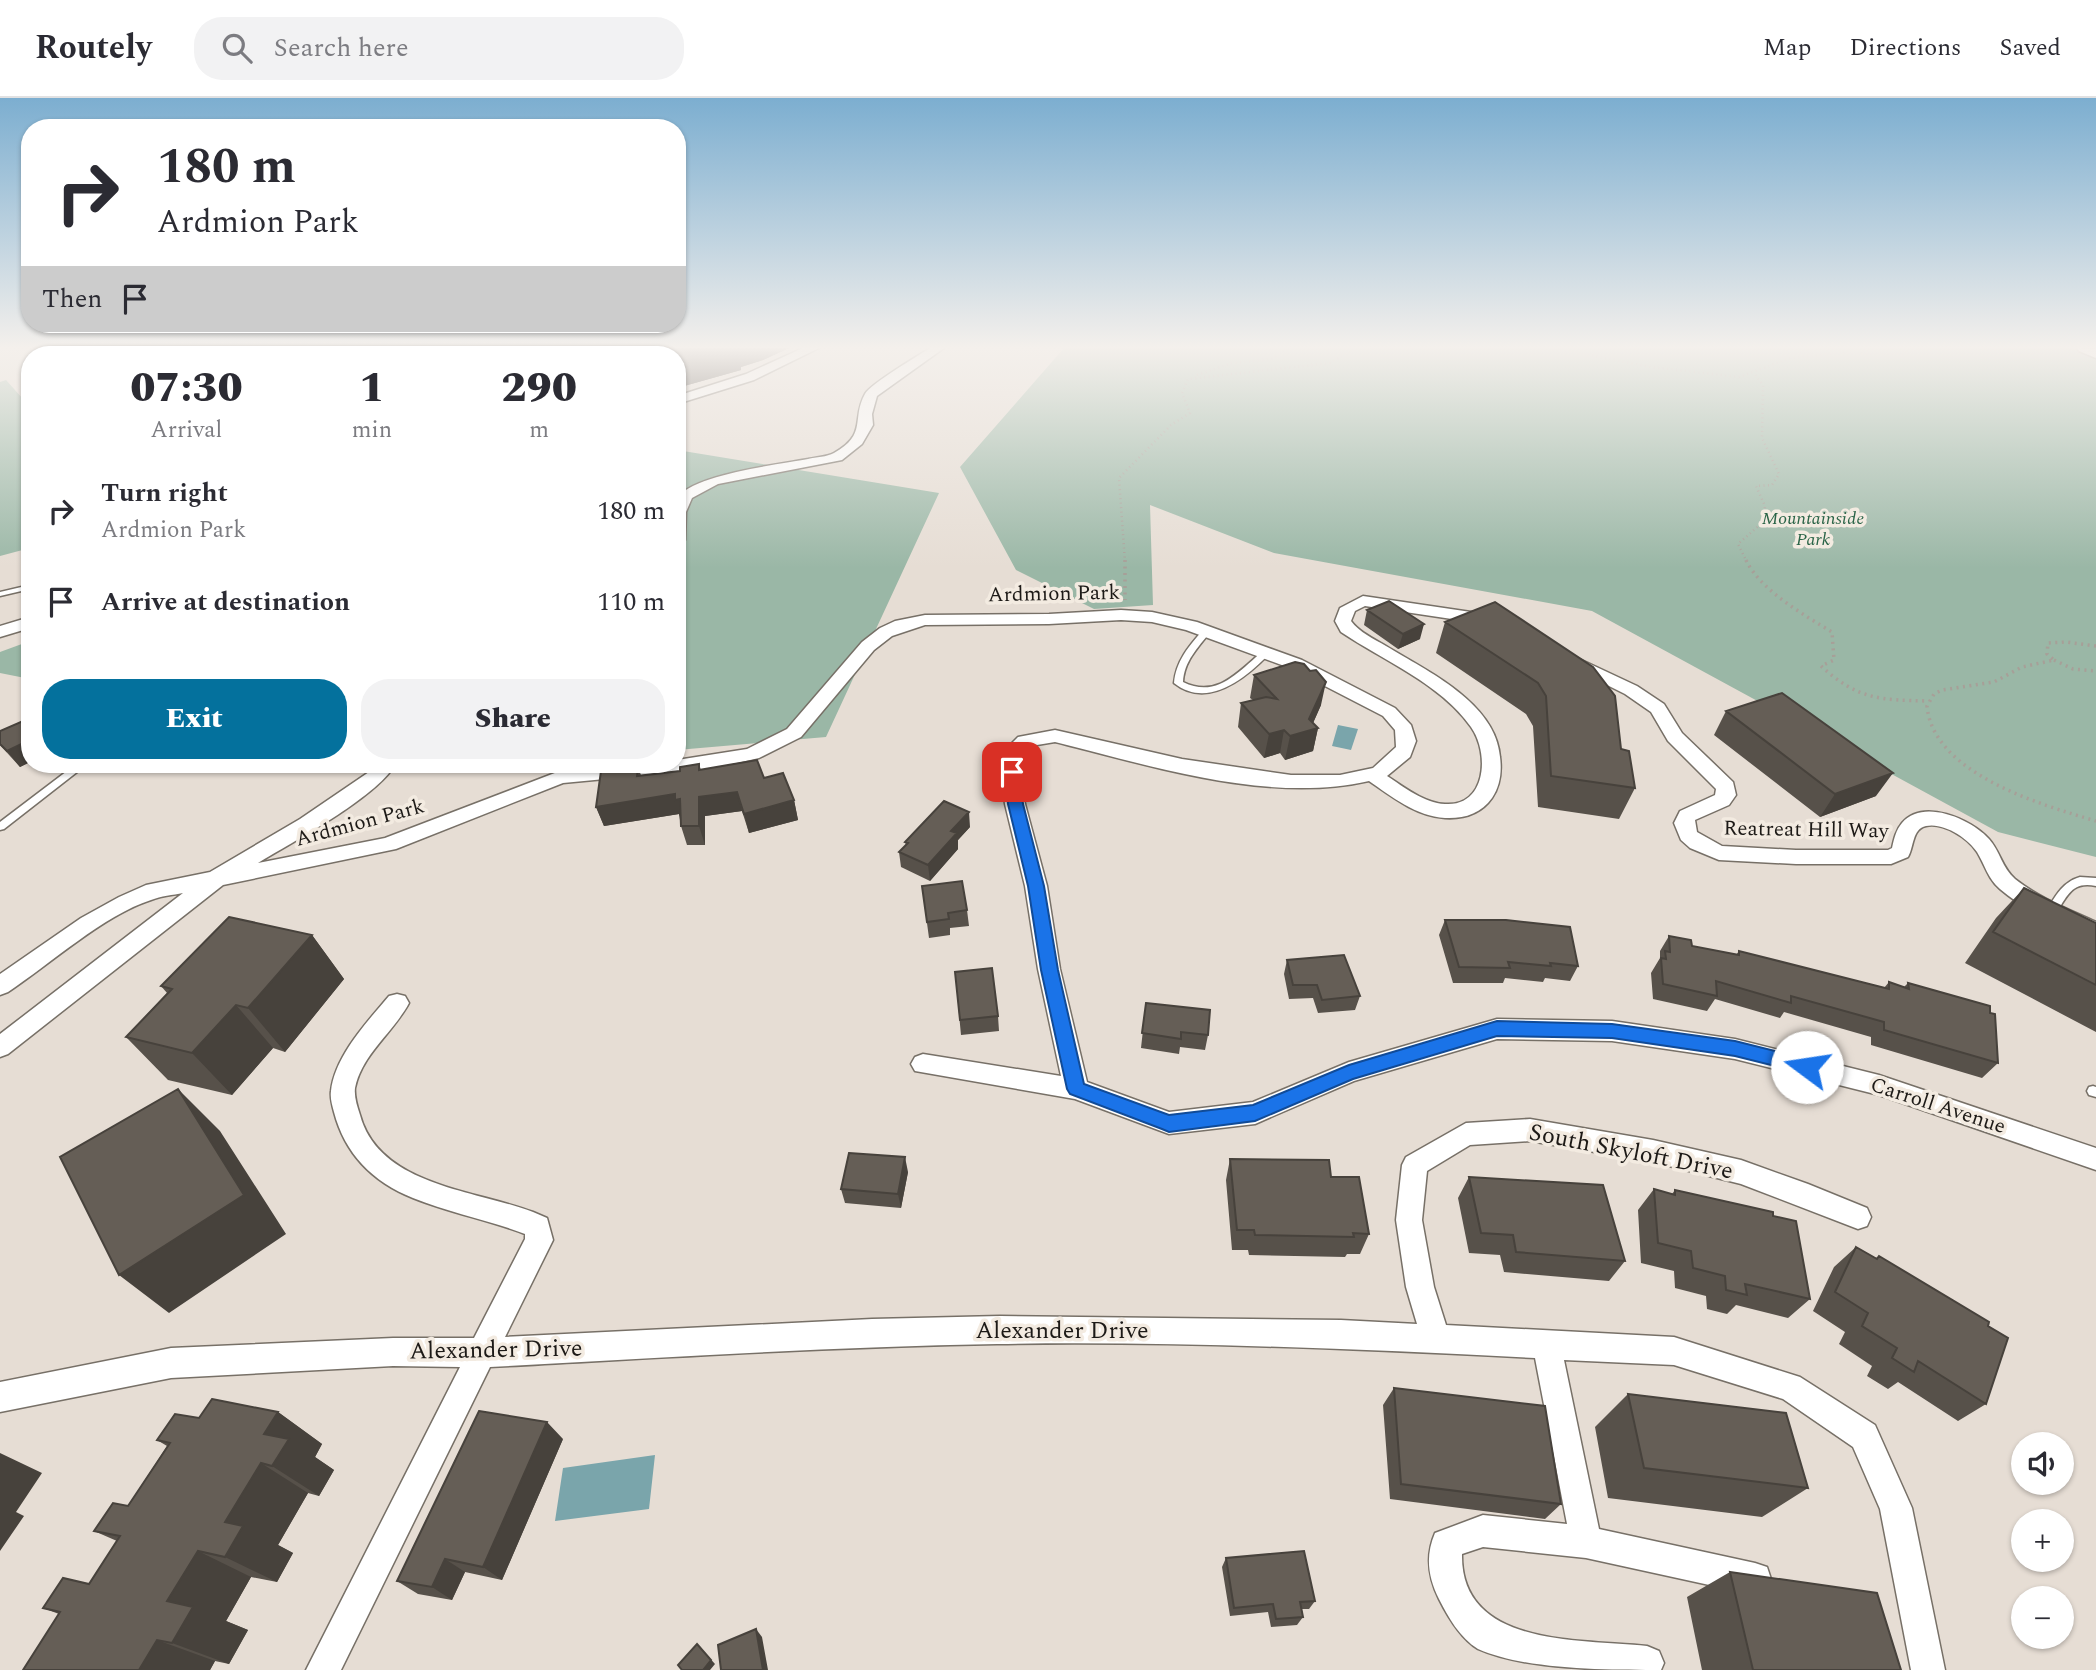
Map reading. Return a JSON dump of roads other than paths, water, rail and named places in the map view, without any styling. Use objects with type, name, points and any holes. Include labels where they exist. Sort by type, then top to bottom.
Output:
[{"type":"street","points":[[686,495],[714,481],[837,457],[857,441],[866,421]]},
{"type":"street","points":[[1371,774],[1407,796],[1444,811],[1470,808],[1486,793],[1491,785],[1492,774],[1489,745],[1479,724],[1441,689],[1347,628],[1343,621],[1348,608],[1363,601],[1375,602],[1437,614],[1484,617],[1514,630]]},
{"type":"street","name":"Ardmion Park","points":[[686,765],[710,763],[768,748],[794,733],[867,646],[886,632],[901,625],[945,618],[1049,620],[1121,615],[1152,617],[1266,653],[1326,678],[1377,704],[1397,719],[1406,735],[1405,749],[1398,760],[1371,774],[1325,782],[1256,778],[1195,770],[1055,736],[1036,738],[1017,747],[1009,764],[1015,804],[1036,886],[1049,970],[1076,1089]]},
{"type":"street","points":[[0,632],[21,625]]},
{"type":"street","name":"Reatreat Hill Way","points":[[1557,652],[1649,701],[1662,713],[1675,737],[1726,788],[1726,795],[1722,800],[1687,816],[1685,823],[1688,835],[1706,850],[1749,856],[1891,857],[1901,852],[1908,829],[1914,823],[1932,819],[1963,828],[1976,837],[1999,877],[2026,897],[2096,931]]},
{"type":"street","points":[[0,1047],[220,876],[307,824],[379,773]]},
{"type":"street","name":"Ardmion Park","points":[[0,986],[78,930],[125,902],[146,893],[389,844],[560,777],[603,773]]},
{"type":"street","points":[[323,1670],[539,1240],[538,1227],[518,1218],[421,1189],[378,1165],[359,1146],[348,1122],[342,1092],[353,1063],[374,1030],[397,1003]]},
{"type":"street","name":"Carroll Avenue","points":[[923,1064],[1076,1089],[1169,1124],[1255,1113],[1349,1073],[1497,1029],[1612,1031],[1735,1049],[1879,1085],[2096,1159]]},
{"type":"street","name":"South Skyloft Drive","points":[[1436,1340],[1420,1287],[1409,1220],[1415,1166],[1466,1134],[1530,1130],[1653,1151],[1741,1172],[1800,1192],[1858,1217]]},
{"type":"street","name":"Alexander Drive","points":[[0,1397],[171,1363],[393,1352],[483,1353],[872,1333],[1000,1330],[1327,1334],[1674,1351],[1790,1387],[1864,1436],[1896,1508],[1928,1670]]},
{"type":"street","points":[[1547,1345],[1586,1542]]},
{"type":"street","points":[[1647,1663],[1527,1651],[1489,1637],[1462,1610],[1446,1576],[1447,1544],[1483,1531],[1586,1542],[1768,1582]]},
{"type":"lane","points":[[0,594],[21,589]]},
{"type":"lane","points":[[1206,632],[1187,656],[1178,674],[1178,683],[1190,691],[1208,694],[1222,687],[1266,653]]},
{"type":"lane","points":[[0,827],[71,773]]},
{"type":"lane","points":[[2052,910],[2073,883],[2084,879],[2096,882]]},
{"type":"water","points":[[1338,725],[1358,729],[1351,750],[1332,746]]},
{"type":"water","points":[[655,1455],[649,1509],[555,1521],[563,1468]]},
{"type":"park label","name":"Mountainside Park","points":[[1813,528]]}]
